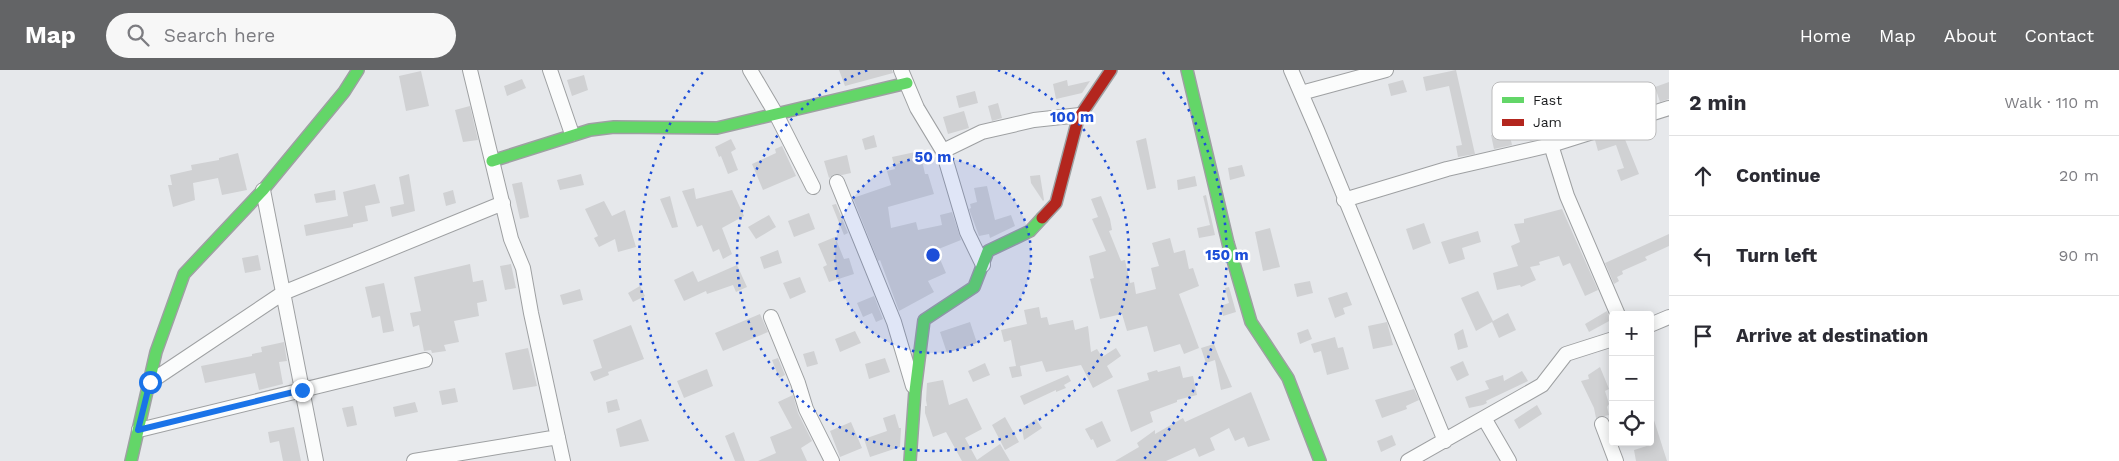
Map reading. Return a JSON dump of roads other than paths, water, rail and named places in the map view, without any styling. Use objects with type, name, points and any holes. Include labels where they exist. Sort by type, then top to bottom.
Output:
[{"type":"street","points":[[131,461],[156,352],[184,274],[263,190],[344,92],[358,70]]},
{"type":"street","points":[[470,70],[511,239],[523,268],[530,313],[563,461]]},
{"type":"street","points":[[550,70],[572,134]]},
{"type":"street","points":[[750,70],[776,114],[813,187]]},
{"type":"street","points":[[901,70],[917,108],[943,151],[966,232],[982,265]]},
{"type":"street","points":[[910,461],[915,391],[924,320],[974,288],[988,251],[1030,232],[1056,203],[1078,119],[1111,70]]},
{"type":"street","points":[[1187,70],[1228,242],[1251,322],[1288,378],[1320,461]]},
{"type":"street","points":[[1191,70],[1191,85]]},
{"type":"street","points":[[1291,70],[1445,441]]},
{"type":"street","points":[[1301,93],[1386,70]]},
{"type":"street","points":[[492,161],[572,134],[614,127],[717,128],[907,83]]},
{"type":"street","points":[[1656,112],[1669,108]]},
{"type":"street","points":[[943,151],[982,132],[1034,120],[1080,115]]},
{"type":"street","points":[[1344,200],[1447,169],[1567,140]]},
{"type":"street","points":[[1551,145],[1567,196],[1616,311]]},
{"type":"street","points":[[837,182],[894,322],[915,391]]},
{"type":"street","points":[[263,190],[316,461]]},
{"type":"street","points":[[150,382],[283,293],[503,203]]},
{"type":"street","points":[[771,317],[798,383],[806,409],[832,461]]},
{"type":"street","points":[[1654,323],[1669,317]]},
{"type":"street","points":[[1408,461],[1542,385],[1566,354],[1609,340]]},
{"type":"street","points":[[138,430],[425,360]]},
{"type":"street","points":[[1484,418],[1509,461]]},
{"type":"street","points":[[1602,424],[1616,461]]},
{"type":"street","points":[[414,461],[558,437]]}]
